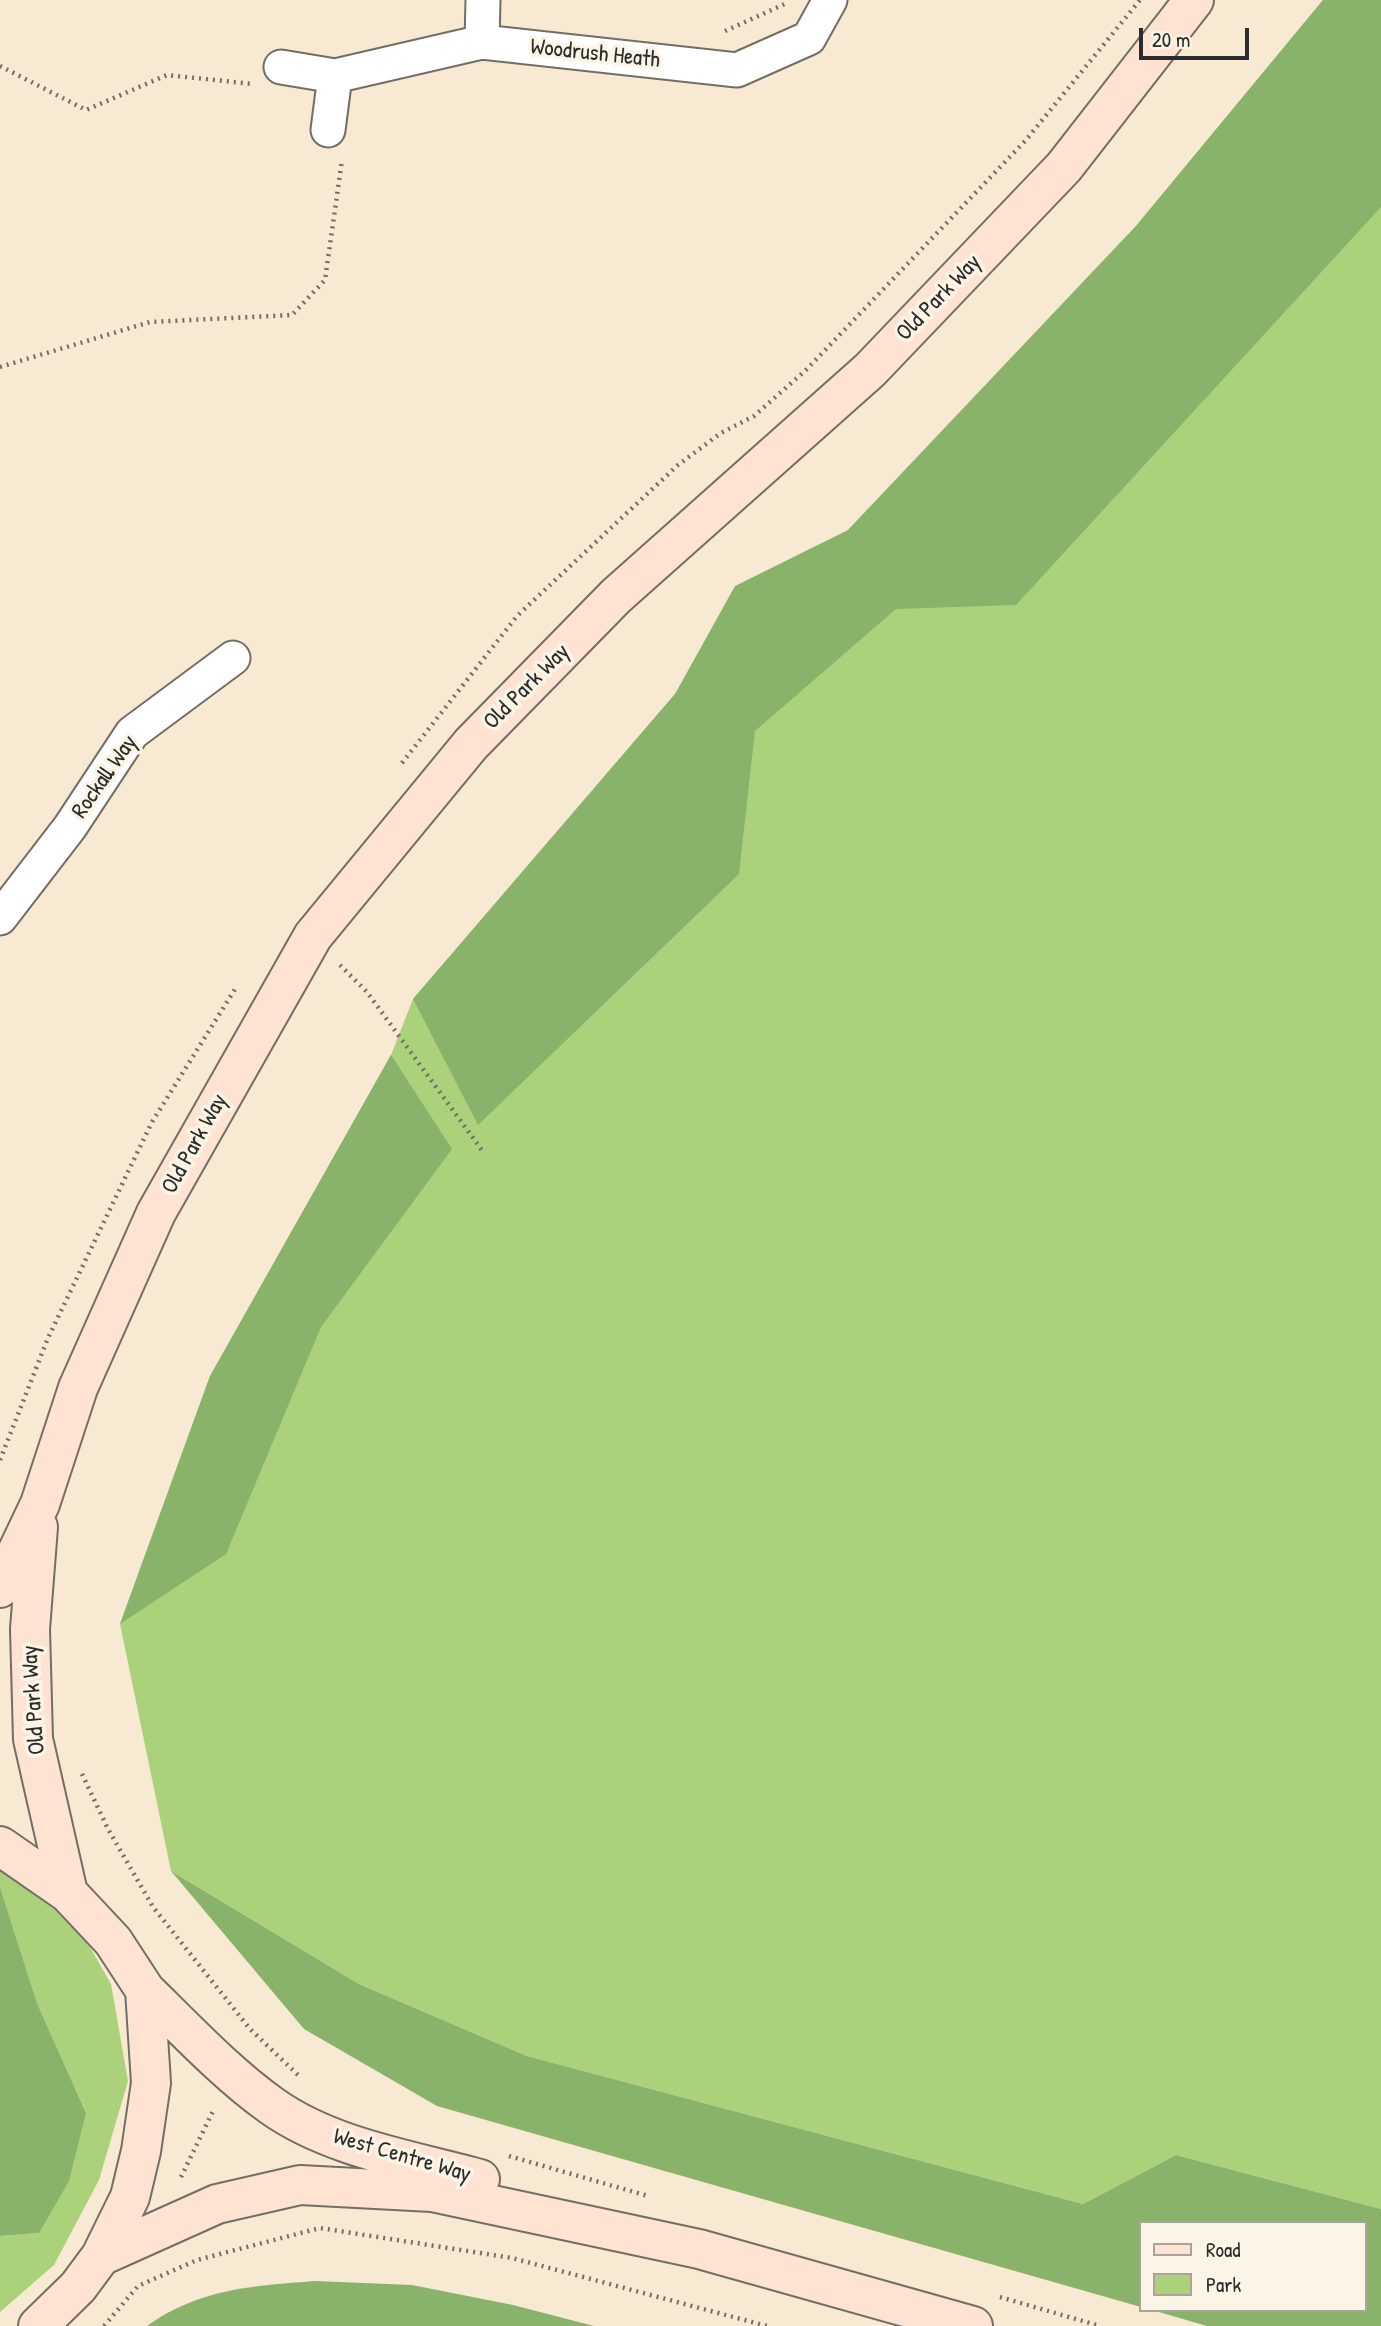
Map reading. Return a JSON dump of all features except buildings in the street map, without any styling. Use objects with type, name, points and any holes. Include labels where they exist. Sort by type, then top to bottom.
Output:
[{"type":"main road","name":"Old Park Way","points":[[0,1588],[40,1504],[78,1388],[156,1213],[313,936],[471,744],[616,596],[870,370],[1064,167],[1194,0]]},
{"type":"main road","name":"Old Park Way","points":[[40,1504],[30,1629],[33,1739],[68,1893]]},
{"type":"main road","name":"West Centre Way","points":[[0,1846],[68,1893],[113,1941],[145,1990],[232,2073],[274,2108],[335,2138],[590,2209],[699,2249]]},
{"type":"main road","points":[[38,2326],[78,2287],[102,2256],[130,2197],[141,2151],[151,2083],[145,1990]]},
{"type":"main road","name":"West Centre Way","points":[[102,2256],[217,2204],[300,2185],[432,2192],[699,2249],[973,2326]]},
{"type":"street","points":[[482,42],[483,0]]},
{"type":"street","name":"Woodrush Heath","points":[[281,67],[335,76],[482,42],[737,70],[810,38],[830,0]]},
{"type":"street","points":[[328,130],[335,76]]},
{"type":"street","name":"Rockall Way","points":[[0,918],[70,827],[132,733],[233,658]]},
{"type":"path","points":[[0,66],[86,110],[167,75],[262,85],[281,67]]},
{"type":"path","points":[[0,367],[150,322],[292,315],[325,280],[345,142],[328,130]]},
{"type":"path","points":[[313,936],[367,992],[484,1153]]},
{"type":"path","points":[[81,1771],[108,1829],[153,1907],[250,2029],[299,2076]]},
{"type":"path","points":[[197,2260],[181,2219],[174,2191],[232,2073],[250,2029]]},
{"type":"path","points":[[497,2152],[653,2197]]},
{"type":"path","points":[[104,2326],[138,2286],[197,2260],[320,2228],[512,2258],[767,2326]]},
{"type":"path","points":[[995,2296],[1100,2326]]},
{"type":"green space","points":[[1323,0],[1381,0],[1381,2209],[1176,2155],[1083,2204],[527,2056],[359,1984],[171,1871],[120,1624],[210,1376],[391,1055],[413,999],[675,694],[848,530],[1136,226]]},
{"type":"green space","points":[[1323,0],[1381,0],[1381,207],[1016,605],[896,609],[755,731],[739,874],[478,1125],[413,999],[675,694],[735,586],[848,530],[1136,226]]},
{"type":"green space","points":[[391,1055],[452,1149],[321,1327],[226,1554],[120,1624],[210,1376]]},
{"type":"green space","points":[[0,1865],[79,1928],[111,1984],[128,2081],[99,2180],[54,2265],[0,2312],[0,2236],[39,2233],[86,2113],[37,2003],[0,1887]]},
{"type":"green space","points":[[171,1871],[359,1984],[527,2056],[1083,2204],[1176,2155],[1381,2209],[1381,2326],[1207,2326],[1159,2312],[1367,2312],[1367,2221],[1140,2221],[1140,2307],[437,2106],[304,2029]]},
{"type":"green space","points":[[0,1887],[37,2003],[86,2113],[69,2181],[39,2233],[0,2236]]},
{"type":"green space","points":[[315,2281],[412,2285],[513,2305],[594,2326],[147,2326],[167,2313],[207,2296],[249,2287]]}]
